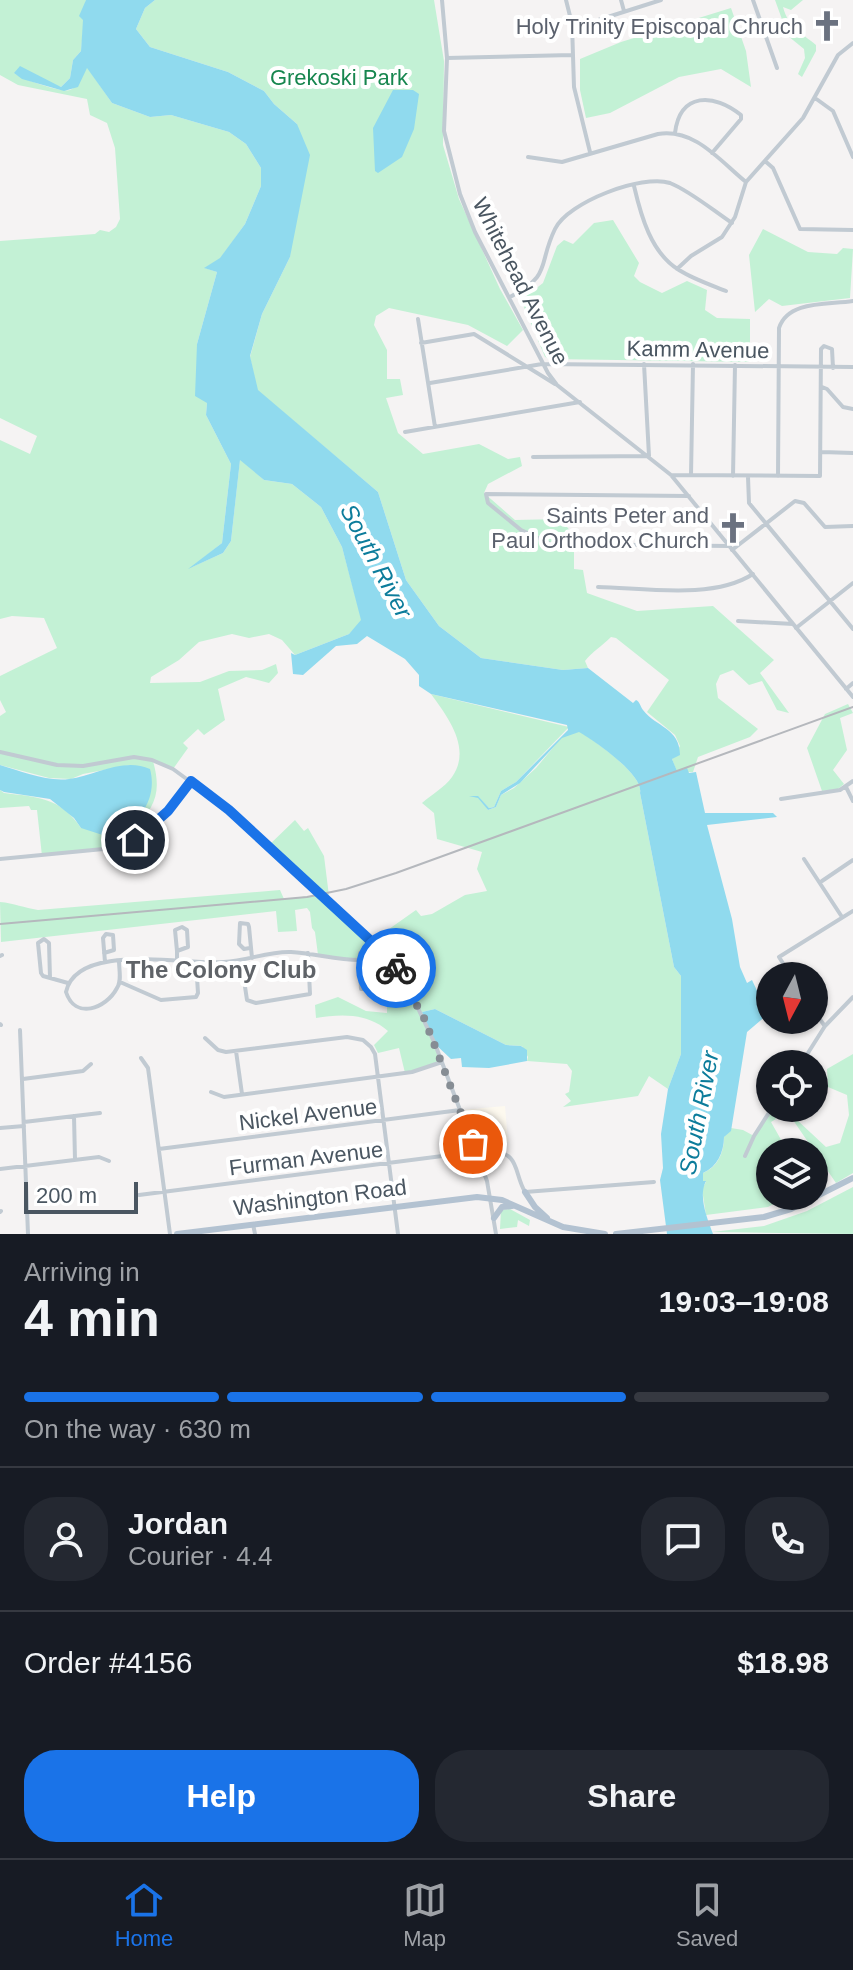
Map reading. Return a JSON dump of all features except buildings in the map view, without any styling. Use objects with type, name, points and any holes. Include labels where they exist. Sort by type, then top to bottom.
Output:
[{"type":"main road","points":[[616,1234],[755,1219],[791,1209],[853,1178]]},
{"type":"main road","points":[[525,1192],[535,1207],[553,1223]]},
{"type":"main road","name":"Washington Road","points":[[177,1234],[450,1199],[490,1197],[553,1223],[605,1234]]},
{"type":"main road","points":[[494,1218],[502,1207],[517,1206]]},
{"type":"street","name":"Whitehead Avenue","points":[[442,0],[447,58],[444,131],[458,186],[475,232],[542,364],[557,385],[671,475],[853,697]]},
{"type":"street","points":[[566,0],[572,24],[574,87],[590,152]]},
{"type":"street","points":[[621,0],[624,11]]},
{"type":"street","points":[[572,24],[592,22],[661,0]]},
{"type":"street","points":[[753,0],[777,68]]},
{"type":"street","points":[[677,269],[691,256],[722,237],[732,223],[746,182],[803,118],[839,53],[852,47]]},
{"type":"street","points":[[447,58],[573,55]]},
{"type":"street","points":[[815,98],[833,111],[853,157]]},
{"type":"street","points":[[675,133],[681,112],[690,104],[707,99],[726,103],[741,115],[741,119],[712,153]]},
{"type":"street","points":[[528,157],[562,162],[658,134],[675,133],[692,137],[746,182]]},
{"type":"street","points":[[765,161],[773,168],[800,229],[853,230]]},
{"type":"street","points":[[509,297],[531,286],[538,278],[555,228],[563,216],[577,205],[598,196],[650,182],[669,183],[732,223]]},
{"type":"street","points":[[633,186],[649,234],[677,269],[726,291]]},
{"type":"street","points":[[778,476],[779,328],[785,315],[798,308],[853,301]]},
{"type":"street","points":[[418,319],[435,427]]},
{"type":"street","points":[[421,343],[474,334],[557,385]]},
{"type":"street","points":[[671,475],[748,477],[821,474],[821,349],[828,345],[832,349],[833,368]]},
{"type":"street","name":"Kamm Avenue","points":[[430,383],[542,364],[853,367]]},
{"type":"street","points":[[533,457],[649,456],[644,364]]},
{"type":"street","points":[[691,475],[693,364]]},
{"type":"street","points":[[733,476],[735,365]]},
{"type":"street","points":[[822,387],[843,407],[853,409]]},
{"type":"street","points":[[405,432],[580,402]]},
{"type":"street","points":[[822,452],[853,453]]},
{"type":"street","points":[[748,477],[749,503],[853,629]]},
{"type":"street","points":[[689,496],[486,494],[488,503],[521,530],[551,544],[731,548],[790,502],[804,503],[825,527],[853,526]]},
{"type":"street","points":[[598,587],[699,590],[739,583],[753,574]]},
{"type":"street","points":[[738,621],[794,626],[853,583]]},
{"type":"street","points":[[846,689],[853,683]]},
{"type":"street","points":[[0,752],[57,765],[83,766],[125,758],[144,758],[173,769],[229,810],[372,942],[396,968],[415,998],[476,1152],[490,1197],[496,1234]]},
{"type":"street","points":[[0,859],[124,847],[143,835],[168,811],[191,781]]},
{"type":"street","points":[[781,799],[840,790],[853,781]]},
{"type":"street","points":[[846,787],[853,801]]},
{"type":"street","points":[[804,859],[843,918]]},
{"type":"street","points":[[821,881],[853,860]]},
{"type":"street","points":[[782,962],[779,957],[853,911]]},
{"type":"street","points":[[250,948],[244,949],[239,944],[240,923],[248,924],[252,958]]},
{"type":"street","points":[[177,951],[188,947],[187,930],[182,927],[175,930],[177,960]]},
{"type":"street","points":[[104,953],[114,950],[113,935],[106,934],[103,938],[104,953],[105,962]]},
{"type":"street","points":[[50,978],[49,943],[44,939],[38,943],[41,973],[50,978],[68,983]]},
{"type":"street","points":[[360,968],[376,974],[380,984],[378,989],[361,989],[359,960],[360,953],[372,942]]},
{"type":"street","points":[[119,961],[120,982],[111,996],[96,1007],[85,1010],[72,1004],[68,998],[68,983],[82,969],[105,962],[119,961],[177,960],[223,963],[285,952],[359,960],[378,948]]},
{"type":"street","points":[[241,960],[247,1000],[256,1003],[310,994],[308,953]]},
{"type":"street","points":[[120,982],[161,1000],[196,997],[196,962]]},
{"type":"street","points":[[828,1023],[853,997]]},
{"type":"street","points":[[20,1030],[28,1234]]},
{"type":"street","points":[[205,1038],[218,1050],[236,1051],[356,1037],[371,1047],[378,1077],[398,1234]]},
{"type":"street","points":[[236,1051],[242,1094]]},
{"type":"street","points":[[141,1058],[148,1068],[170,1234]]},
{"type":"street","points":[[211,1092],[224,1097],[378,1077],[412,1072],[442,1062]]},
{"type":"street","points":[[23,1079],[83,1071],[91,1064]]},
{"type":"street","name":"Nickel Avenue","points":[[159,1149],[460,1110]]},
{"type":"street","points":[[0,1128],[100,1113]]},
{"type":"street","points":[[74,1116],[75,1160]]},
{"type":"street","points":[[745,1156],[763,1122]]},
{"type":"street","points":[[476,1152],[494,1150],[507,1155],[517,1167],[525,1192],[654,1182]]},
{"type":"street","name":"Furman Avenue","points":[[139,1195],[476,1152]]},
{"type":"street","points":[[0,1169],[99,1157],[109,1161]]},
{"type":"street","points":[[253,1224],[255,1234]]},
{"type":"shaded area","points":[[505,1106],[508,1142],[474,1146],[460,1110]]},
{"type":"green space","points":[[0,0],[86,0],[81,51],[73,60],[70,78],[61,87],[14,73],[42,85],[70,90],[87,67],[112,103],[150,117],[171,115],[229,132],[246,144],[261,168],[261,186],[245,224],[220,259],[205,268],[217,272],[197,344],[207,403],[206,415],[231,464],[222,543],[192,567],[223,553],[231,541],[240,459],[264,480],[292,484],[321,507],[342,547],[362,621],[349,634],[295,655],[282,640],[269,634],[249,638],[232,634],[199,642],[179,660],[151,677],[150,683],[200,682],[229,671],[262,670],[276,664],[278,673],[269,683],[246,677],[218,689],[225,720],[204,735],[198,729],[183,743],[188,748],[173,769],[153,761],[157,782],[155,799],[133,830],[140,837],[124,847],[42,856],[37,810],[31,810],[29,806],[0,808],[0,790],[56,804],[81,828],[130,765],[71,779],[49,778],[0,765],[0,716],[6,712],[0,700],[0,676],[57,648],[44,618],[12,616],[0,619],[0,440],[30,454],[37,436],[0,418],[0,241],[95,234],[100,230],[109,232],[120,219],[115,148],[107,123],[90,115],[87,99],[18,85],[0,75]]},
{"type":"green space","name":"Grekoski Park","points":[[155,0],[434,0],[444,61],[443,145],[459,199],[500,289],[523,330],[507,346],[468,325],[389,308],[376,316],[374,325],[387,350],[387,379],[400,379],[403,395],[386,398],[398,433],[423,454],[479,444],[508,459],[520,457],[522,466],[488,484],[484,493],[515,520],[560,519],[574,535],[574,569],[583,570],[587,593],[637,611],[713,606],[774,660],[760,673],[789,713],[777,710],[762,681],[749,685],[733,670],[720,675],[716,684],[718,698],[758,729],[750,737],[698,757],[693,772],[677,772],[672,759],[680,746],[675,735],[647,712],[669,680],[616,638],[611,637],[585,661],[588,668],[563,670],[481,658],[439,626],[406,580],[378,492],[257,390],[250,357],[262,314],[290,257],[297,124],[264,91],[228,72],[150,47],[136,29],[145,8]]},
{"type":"green space","points":[[775,0],[803,0],[791,10],[783,7],[792,26],[816,45],[816,51],[802,77],[798,74],[805,58],[804,49],[788,36]]},
{"type":"green space","points":[[731,8],[746,51],[751,87],[721,69],[679,77],[610,113],[586,118],[580,90],[580,59],[621,42]]},
{"type":"green space","points":[[613,220],[639,263],[634,276],[640,282],[662,293],[687,281],[707,290],[705,310],[717,318],[750,319],[750,362],[545,357],[521,300],[543,283],[557,246],[564,240],[573,244],[594,223]]},
{"type":"green space","points":[[763,229],[808,252],[837,254],[843,248],[853,249],[850,298],[782,306],[769,299],[755,312],[749,255]]},
{"type":"green space","points":[[431,694],[569,727],[516,782],[501,791],[494,807],[489,808],[480,799],[488,810],[496,807],[501,795],[536,768],[562,737],[579,731],[617,759],[634,777],[639,786],[674,967],[681,976],[681,1054],[668,1089],[649,1076],[638,1096],[563,1107],[571,1101],[565,1094],[569,1092],[572,1071],[567,1064],[527,1061],[522,1046],[506,1045],[435,1009],[422,1012],[442,1062],[405,1073],[399,1048],[378,1053],[374,1045],[388,1031],[380,1025],[354,1016],[316,1018],[315,1005],[338,997],[366,1011],[387,1013],[387,996],[378,989],[363,990],[358,960],[318,955],[307,908],[295,910],[297,931],[278,932],[276,911],[1,942],[0,902],[38,910],[280,890],[284,899],[318,895],[267,847],[295,820],[304,831],[308,828],[324,856],[330,904],[372,941],[416,910],[421,916],[432,914],[465,895],[487,891],[477,869],[482,852],[437,839],[434,813],[422,803],[452,777],[460,755],[455,734]]},
{"type":"green space","points":[[848,704],[853,713],[840,718],[847,750],[833,770],[844,784],[838,789],[822,791],[807,748],[825,714]]},
{"type":"green space","points":[[853,1054],[853,1173],[836,1183],[828,1171],[828,1146],[840,1143],[849,1115],[847,1095],[828,1087],[828,1068]]},
{"type":"green space","points":[[763,1122],[771,1122],[780,1138],[756,1138],[756,1209],[706,1215],[703,1173],[713,1167],[719,1158],[724,1137],[731,1128],[754,1136]]},
{"type":"green space","points":[[794,1122],[799,1122],[816,1138],[805,1138]]},
{"type":"green space","points":[[853,1187],[853,1234],[712,1232],[764,1226],[809,1210],[828,1210],[828,1200]]},
{"type":"green space","points":[[510,1209],[530,1220],[529,1226],[518,1220],[517,1227],[500,1229],[501,1210]]},
{"type":"water","name":"South River","points":[[86,0],[155,0],[145,8],[136,29],[150,47],[228,72],[264,91],[297,124],[310,155],[290,257],[262,314],[250,356],[258,390],[378,492],[406,580],[439,626],[481,658],[563,670],[588,668],[633,703],[636,700],[648,716],[672,733],[680,755],[672,759],[677,771],[687,768],[689,773],[696,772],[705,813],[773,813],[777,817],[707,825],[732,919],[740,967],[747,983],[752,980],[756,988],[756,1024],[747,1032],[731,1131],[724,1137],[716,1163],[703,1173],[703,1181],[706,1181],[704,1207],[713,1234],[667,1234],[660,1180],[663,1168],[661,1134],[668,1089],[681,1054],[681,976],[674,967],[639,786],[627,768],[579,732],[562,738],[520,783],[501,795],[496,807],[488,810],[478,798],[469,796],[478,796],[489,808],[494,807],[501,791],[516,782],[568,730],[567,725],[431,694],[419,686],[419,675],[405,659],[367,636],[357,644],[336,646],[303,675],[293,674],[291,653],[295,655],[349,634],[361,620],[342,547],[321,507],[292,484],[264,480],[240,460],[231,541],[223,553],[188,569],[222,543],[231,464],[206,415],[207,403],[195,396],[197,344],[217,272],[204,268],[220,258],[245,224],[261,186],[261,168],[246,144],[229,132],[171,115],[150,117],[112,103],[87,68],[78,87],[64,91],[22,79],[14,73],[20,66],[61,87],[70,78],[73,60],[81,51],[83,20],[79,16]]},
{"type":"water","points":[[393,90],[413,90],[419,94],[414,129],[402,157],[378,173],[375,171],[373,128]]},
{"type":"water","points":[[0,765],[61,780],[119,766],[140,766],[150,769],[149,800],[139,817],[115,839],[81,828],[74,818],[50,799],[0,790]]},
{"type":"water","points":[[435,1009],[506,1045],[521,1046],[527,1050],[527,1061],[489,1068],[462,1067],[461,1058],[451,1059],[435,1044],[422,1012]]},
{"type":"railway","points":[[0,924],[307,897],[346,889],[853,707]]},
{"type":"way so far","points":[[396,968],[424,1018],[473,1144]]},
{"type":"place","name":"Holy Trinity Episcopal Chruch","points":[[827,26]]},
{"type":"place","name":"Saints Peter and Paul Orthodox Church","points":[[733,528]]},
{"type":"district","name":"The Colony Club","points":[[221,970]]},
{"type":"route","points":[[135,840],[168,811],[191,781],[229,810],[396,968]]}]
